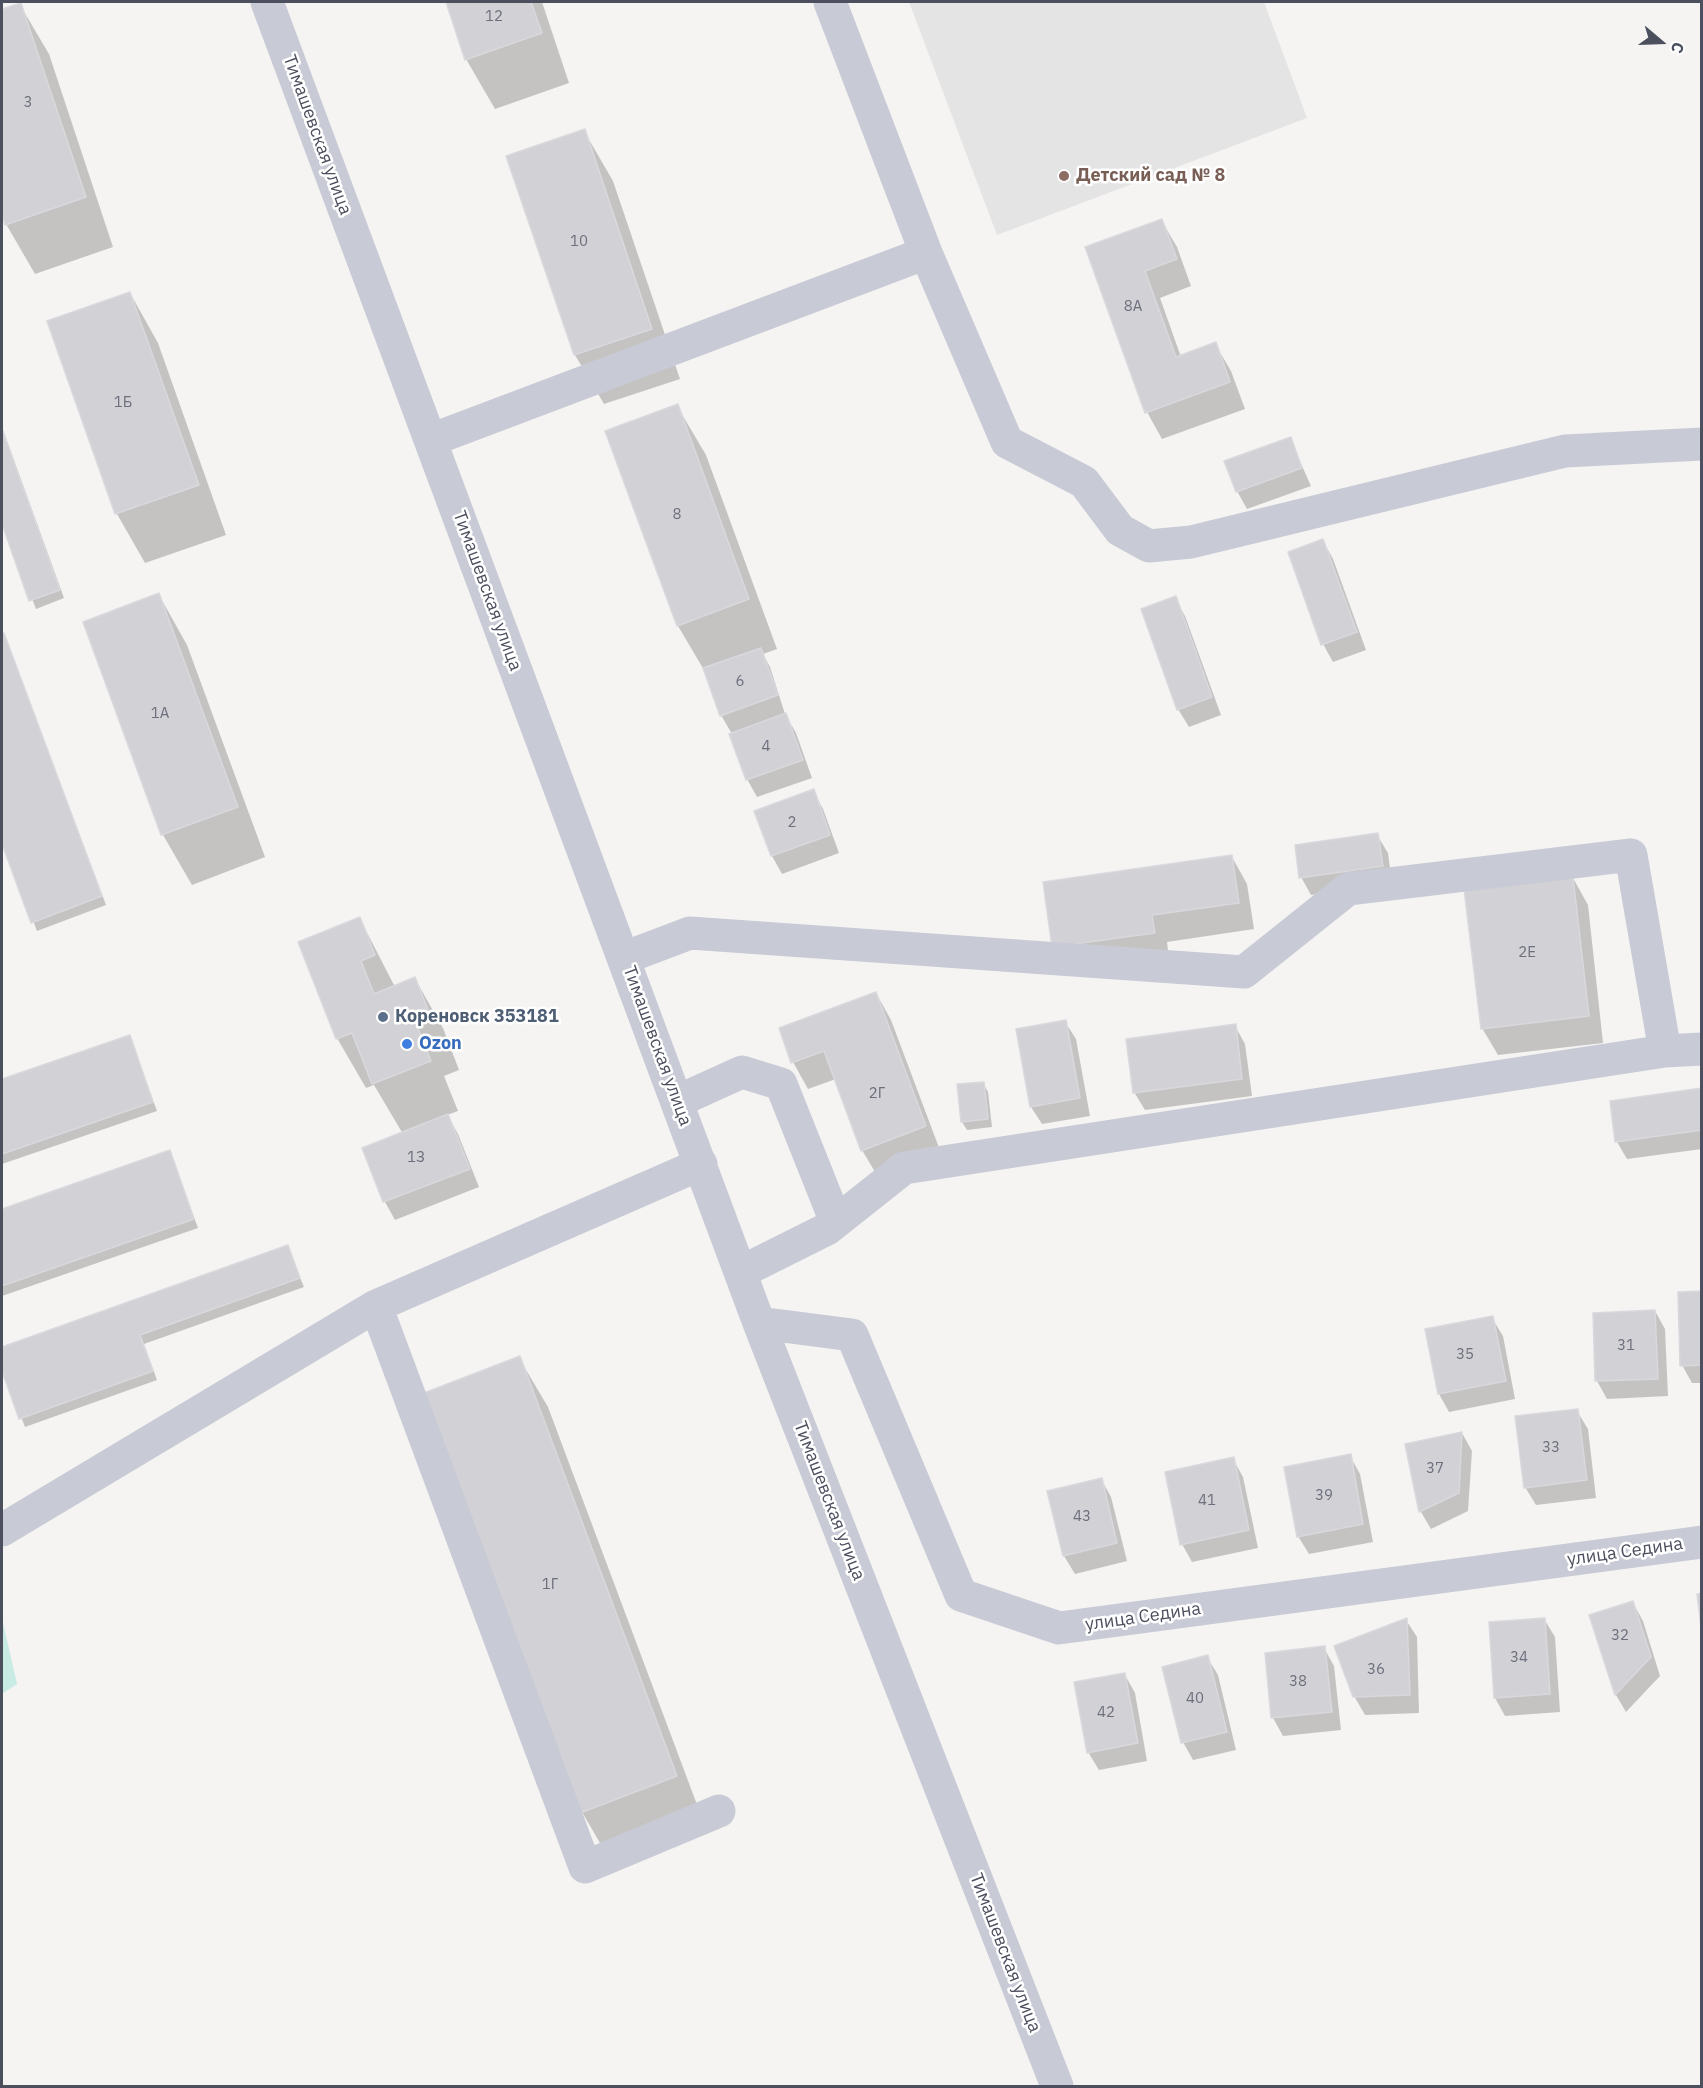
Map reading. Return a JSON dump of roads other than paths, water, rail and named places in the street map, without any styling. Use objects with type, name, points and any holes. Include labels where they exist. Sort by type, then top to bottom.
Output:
[{"type":"street","name":"Тимашевская улица","points":[[267,2],[759,1323],[1057,2086]]},
{"type":"street","points":[[830,2],[926,253],[1007,442],[1084,482],[1120,530],[1149,546],[1191,542],[1565,451],[1701,444]]},
{"type":"street","points":[[431,440],[926,253]]},
{"type":"street","points":[[624,958],[690,933],[1244,972],[1348,889],[1631,855],[1665,1051]]},
{"type":"street","points":[[741,1272],[826,1229],[904,1168],[1665,1051],[1701,1049]]},
{"type":"street","points":[[678,1101],[742,1072],[781,1084],[836,1222]]},
{"type":"street","points":[[2,1530],[376,1306],[701,1164]]},
{"type":"street","points":[[376,1306],[585,1867],[719,1811]]},
{"type":"street","name":"улица Седина","points":[[759,1323],[852,1335],[961,1595],[1059,1628],[1701,1542]]},
{"type":"place","name":"Детский сад № 8","points":[[1064,176]]},
{"type":"place","name":"Кореновск 353181","points":[[383,1017]]},
{"type":"place","name":"Ozon","points":[[407,1044]]}]
